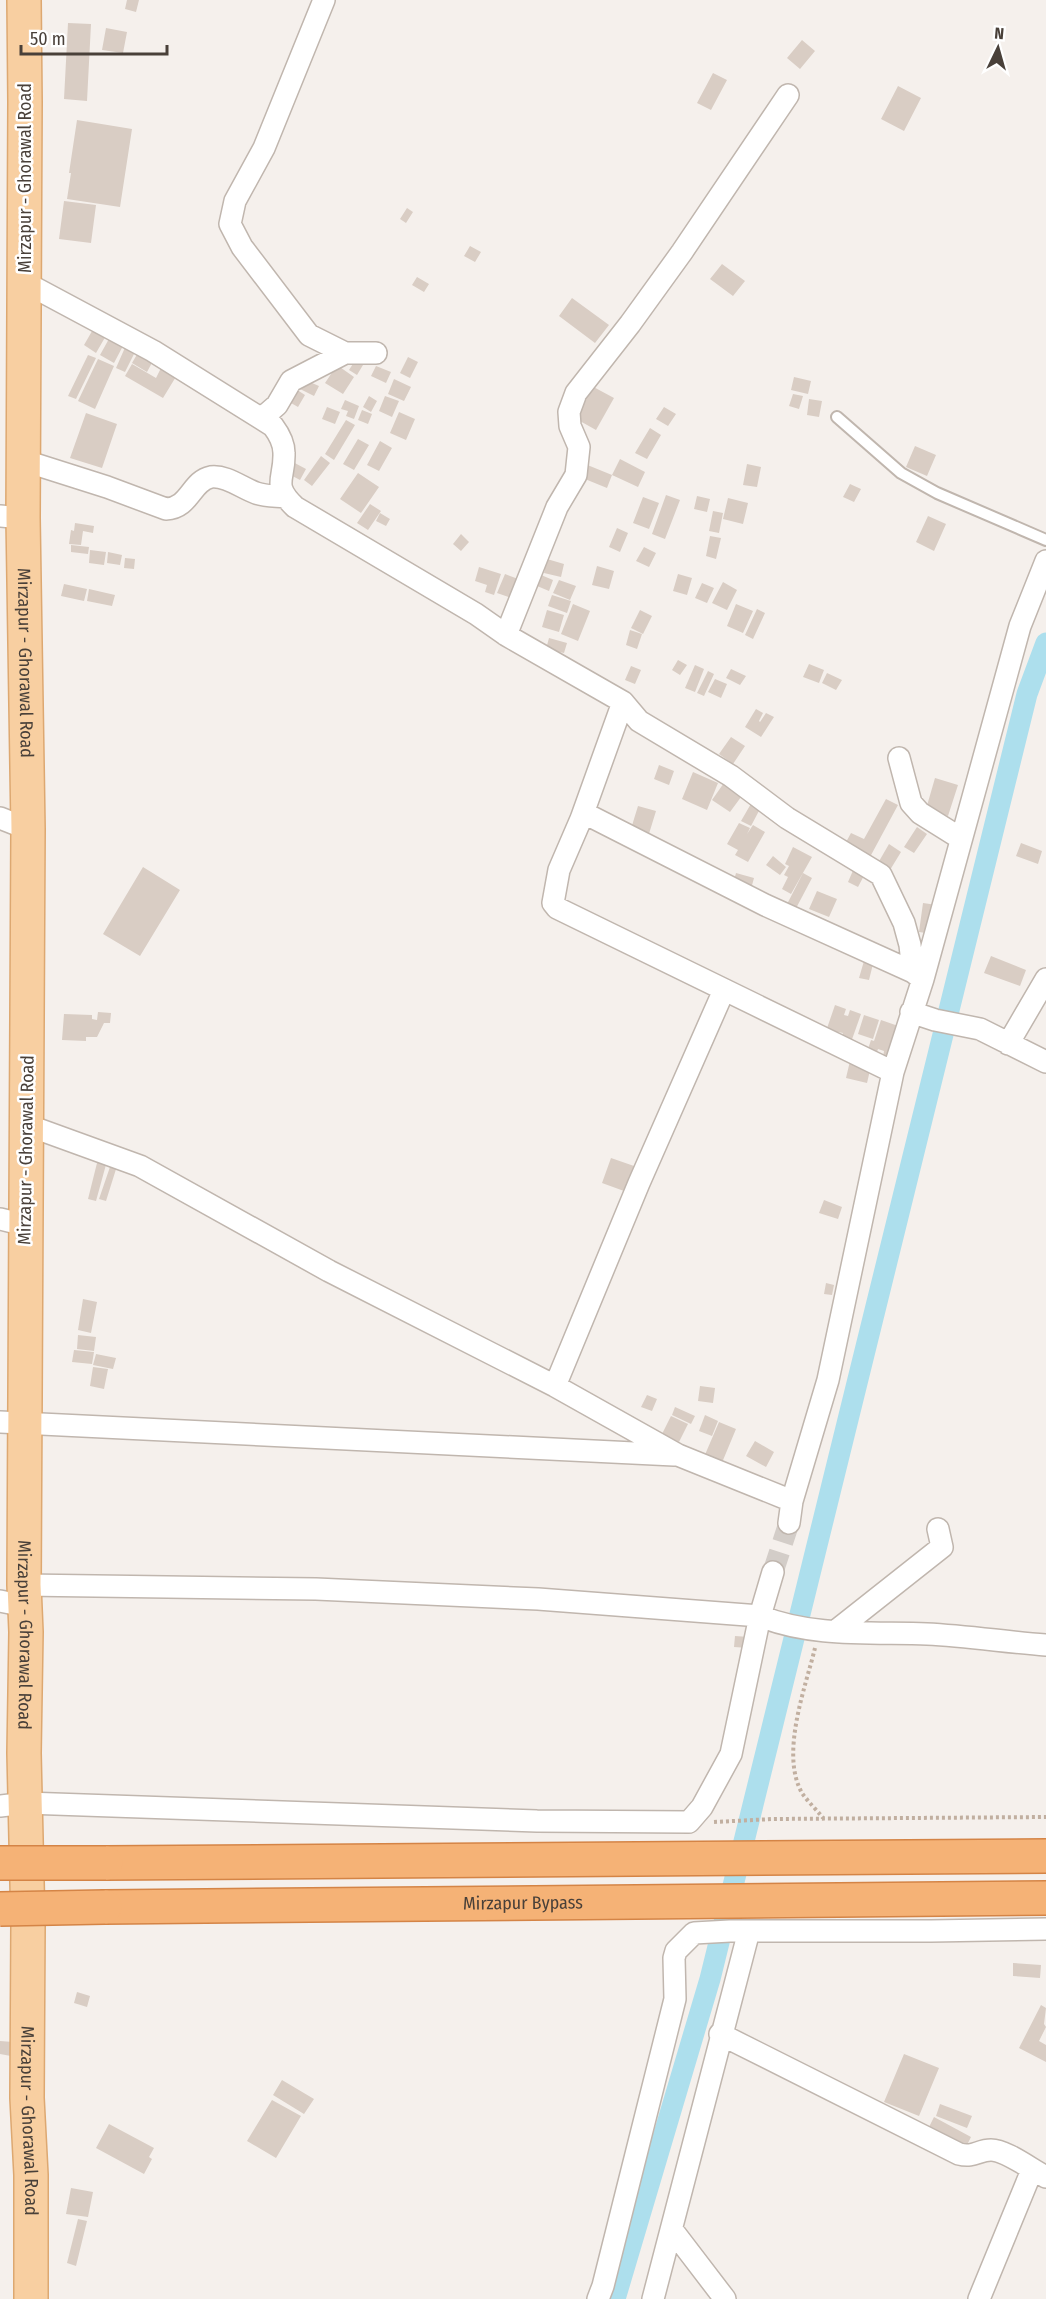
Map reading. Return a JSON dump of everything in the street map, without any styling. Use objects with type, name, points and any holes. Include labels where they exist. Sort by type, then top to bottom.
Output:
[{"type":"highway","points":[[0,1863],[1046,1856]]},
{"type":"highway","name":"Mirzapur Bypass","points":[[0,1909],[1046,1898]]},
{"type":"main road","name":"Mirzapur - Ghorawal Road","points":[[24,0],[22,460],[11,517],[14,824],[27,1125],[13,1222],[16,1597],[24,1753],[13,1804],[28,1925],[27,2098],[31,2175],[31,2299]]},
{"type":"street","points":[[324,0],[264,148],[235,201],[230,224],[242,247],[309,335],[345,353],[376,353]]},
{"type":"street","points":[[506,635],[557,507],[576,475],[579,447],[570,426],[569,412],[576,393],[682,252],[788,95]]},
{"type":"street","points":[[24,282],[153,351],[273,426],[280,436],[284,451],[280,486],[284,497],[295,507],[476,614],[506,635],[623,702],[639,721],[731,776],[787,818],[881,875],[903,923],[918,976]]},
{"type":"street","points":[[262,418],[277,405],[291,381],[345,353]]},
{"type":"street","points":[[22,460],[166,508],[175,508],[184,502],[205,479],[213,477],[223,478],[258,494],[284,497]]},
{"type":"street","points":[[789,1523],[792,1501],[828,1380],[893,1072],[911,1012],[918,976],[1020,626],[1046,561]]},
{"type":"street","points":[[623,702],[584,813],[559,870],[553,903],[557,908],[893,1072]]},
{"type":"street","points":[[898,758],[911,803],[920,813],[960,838]]},
{"type":"street","points":[[584,813],[765,905],[918,976]]},
{"type":"street","points":[[1008,1044],[1046,978]]},
{"type":"street","points":[[555,1386],[639,1183],[724,990]]},
{"type":"street","points":[[911,1012],[935,1020],[980,1029],[1046,1062]]},
{"type":"street","points":[[27,1125],[140,1166],[329,1271],[555,1386],[678,1455],[792,1501]]},
{"type":"street","points":[[13,1422],[678,1455]]},
{"type":"street","points":[[822,1630],[942,1547],[938,1529]]},
{"type":"street","points":[[13,1804],[537,1821],[689,1822],[702,1808],[731,1754],[760,1616],[773,1572]]},
{"type":"street","points":[[16,1597],[328,1589],[538,1599],[760,1616],[780,1624],[822,1630],[930,1634],[1046,1645]]},
{"type":"street","points":[[597,2299],[603,2286],[675,1999],[676,1951],[694,1933],[1046,1929]]},
{"type":"street","points":[[653,2299],[673,2231],[720,2034],[739,1931]]},
{"type":"street","points":[[720,2034],[959,2154],[972,2156],[987,2151],[1000,2152],[1039,2174],[979,2299]]},
{"type":"street","points":[[673,2231],[725,2299]]},
{"type":"lane","points":[[837,417],[901,473],[937,493],[1046,540]]},
{"type":"path","points":[[822,1630],[795,1730],[793,1755],[802,1793],[824,1819]]},
{"type":"path","points":[[733,1821],[1046,1817]]},
{"type":"building","points":[[127,0],[139,0],[136,12],[125,9]]},
{"type":"building","points":[[68,23],[91,24],[87,101],[64,99]]},
{"type":"building","points":[[106,28],[127,32],[123,53],[102,50]]},
{"type":"building","points":[[802,40],[815,51],[800,69],[787,58]]},
{"type":"building","points":[[713,73],[727,80],[711,110],[697,103]]},
{"type":"building","points":[[898,86],[921,98],[904,131],[881,119]]},
{"type":"building","points":[[77,120],[132,129],[120,207],[67,199]]},
{"type":"building","points":[[64,201],[96,205],[91,243],[59,239]]},
{"type":"building","points":[[407,208],[413,212],[406,223],[400,219]]},
{"type":"building","points":[[470,246],[481,252],[475,262],[464,256]]},
{"type":"building","points":[[722,264],[745,281],[733,296],[710,279]]},
{"type":"building","points":[[417,277],[429,284],[424,292],[412,285]]},
{"type":"building","points":[[572,298],[609,325],[595,343],[559,316]]},
{"type":"building","points":[[95,326],[107,334],[96,353],[84,345]]},
{"type":"building","points":[[110,337],[124,344],[114,363],[100,355]]},
{"type":"building","points":[[127,343],[137,348],[125,372],[116,368]]},
{"type":"building","points":[[139,351],[154,359],[147,372],[132,363]]},
{"type":"building","points":[[88,355],[96,358],[76,399],[68,396]]},
{"type":"building","points":[[358,356],[366,360],[357,375],[349,370]]},
{"type":"building","points":[[408,357],[418,362],[410,378],[400,373]]},
{"type":"building","points":[[98,359],[114,366],[95,409],[78,401]]},
{"type":"building","points":[[132,364],[156,378],[162,366],[177,375],[163,398],[125,376]]},
{"type":"building","points":[[337,365],[354,377],[343,394],[325,383]]},
{"type":"building","points":[[376,366],[391,372],[386,383],[371,376]]},
{"type":"building","points":[[794,377],[811,381],[808,394],[791,390]]},
{"type":"building","points":[[394,379],[411,387],[404,401],[388,394]]},
{"type":"building","points":[[305,380],[319,386],[314,396],[300,389]]},
{"type":"building","points":[[588,384],[614,398],[596,430],[571,416]]},
{"type":"building","points":[[291,386],[305,395],[298,407],[284,399]]},
{"type":"building","points":[[793,394],[803,396],[799,409],[789,406]]},
{"type":"building","points":[[369,396],[377,401],[371,412],[363,407]]},
{"type":"building","points":[[385,396],[399,401],[392,417],[379,411]]},
{"type":"building","points":[[809,399],[822,401],[819,417],[807,415]]},
{"type":"building","points":[[345,400],[359,406],[354,419],[346,416],[348,411],[341,409]]},
{"type":"building","points":[[327,407],[340,412],[335,424],[322,419]]},
{"type":"building","points":[[664,407],[676,414],[668,426],[656,419]]},
{"type":"building","points":[[362,410],[372,414],[368,424],[358,420]]},
{"type":"building","points":[[399,412],[415,419],[406,440],[390,433]]},
{"type":"building","points":[[86,413],[117,424],[102,468],[70,458]]},
{"type":"building","points":[[346,420],[355,425],[334,460],[325,454]]},
{"type":"building","points":[[650,428],[661,435],[647,459],[635,453]]},
{"type":"building","points":[[358,439],[369,445],[354,470],[343,464]]},
{"type":"building","points":[[380,441],[392,448],[379,471],[367,465]]},
{"type":"building","points":[[915,446],[936,455],[927,476],[906,467]]},
{"type":"building","points":[[321,456],[330,463],[312,486],[304,480]]},
{"type":"building","points":[[620,459],[645,472],[638,487],[612,475]]},
{"type":"building","points":[[291,461],[306,469],[300,480],[285,472]]},
{"type":"building","points":[[585,464],[612,475],[607,488],[580,477]]},
{"type":"building","points":[[747,464],[761,467],[757,487],[743,485]]},
{"type":"building","points":[[358,473],[379,487],[361,513],[340,499]]},
{"type":"building","points":[[850,484],[861,489],[854,502],[843,497]]},
{"type":"building","points":[[666,495],[680,500],[665,539],[652,534]]},
{"type":"building","points":[[697,496],[710,499],[707,512],[694,509]]},
{"type":"building","points":[[643,497],[659,503],[649,529],[633,523]]},
{"type":"building","points":[[728,498],[748,503],[743,524],[723,519]]},
{"type":"building","points":[[370,504],[381,511],[368,530],[357,523]]},
{"type":"building","points":[[713,511],[723,513],[719,533],[709,531]]},
{"type":"building","points":[[380,513],[390,519],[386,526],[376,521]]},
{"type":"building","points":[[928,516],[946,524],[934,551],[916,542]]},
{"type":"building","points":[[75,523],[94,526],[93,533],[83,531],[81,545],[69,544],[71,530],[74,531]]},
{"type":"building","points":[[617,528],[628,533],[620,552],[609,547]]},
{"type":"building","points":[[461,534],[469,542],[461,551],[453,544]]},
{"type":"building","points":[[710,536],[721,538],[716,559],[706,556]]},
{"type":"building","points":[[71,545],[89,547],[88,554],[71,552]]},
{"type":"building","points":[[644,547],[656,553],[649,567],[636,561]]},
{"type":"building","points":[[90,550],[106,552],[104,565],[89,563]]},
{"type":"building","points":[[108,552],[122,555],[120,565],[107,563]]},
{"type":"building","points":[[125,558],[135,559],[134,569],[124,568]]},
{"type":"building","points":[[547,559],[564,564],[561,577],[544,573]]},
{"type":"building","points":[[597,566],[614,571],[609,589],[592,585]]},
{"type":"building","points":[[479,567],[501,574],[494,595],[485,592],[487,585],[475,581]]},
{"type":"building","points":[[534,572],[553,580],[549,591],[530,583]]},
{"type":"building","points":[[505,574],[521,580],[514,599],[497,593]]},
{"type":"building","points":[[678,574],[692,578],[687,595],[673,591]]},
{"type":"building","points":[[559,580],[576,586],[570,600],[553,593]]},
{"type":"building","points":[[723,582],[737,590],[727,610],[712,603]]},
{"type":"building","points":[[702,583],[714,588],[707,603],[695,598]]},
{"type":"building","points":[[64,584],[87,589],[84,601],[61,596]]},
{"type":"building","points":[[89,589],[115,595],[112,606],[87,601]]},
{"type":"building","points":[[552,595],[571,601],[567,613],[548,606]]},
{"type":"building","points":[[573,604],[590,611],[578,641],[561,634]]},
{"type":"building","points":[[736,604],[753,611],[743,633],[727,626]]},
{"type":"building","points":[[757,609],[765,613],[753,639],[745,635]]},
{"type":"building","points":[[547,610],[564,615],[559,632],[542,627]]},
{"type":"building","points":[[640,610],[652,616],[643,634],[631,628]]},
{"type":"building","points":[[630,630],[642,634],[637,649],[626,645]]},
{"type":"building","points":[[549,638],[567,643],[564,653],[546,649]]},
{"type":"building","points":[[678,660],[687,665],[680,675],[672,670]]},
{"type":"building","points":[[809,664],[824,670],[819,683],[803,677]]},
{"type":"building","points":[[695,665],[704,669],[695,692],[685,688]]},
{"type":"building","points":[[631,666],[641,670],[635,684],[625,680]]},
{"type":"building","points":[[731,669],[746,676],[740,685],[726,678]]},
{"type":"building","points":[[708,671],[714,674],[704,696],[697,693]]},
{"type":"building","points":[[827,673],[842,680],[836,690],[822,683]]},
{"type":"building","points":[[715,679],[727,684],[721,698],[708,692]]},
{"type":"building","points":[[756,709],[763,713],[760,722],[766,713],[774,717],[761,737],[745,727]]},
{"type":"building","points":[[731,737],[745,746],[733,764],[719,754]]},
{"type":"building","points":[[659,765],[674,771],[669,785],[654,779]]},
{"type":"building","points":[[693,772],[718,783],[707,810],[682,799]]},
{"type":"building","points":[[935,778],[958,785],[948,816],[926,809]]},
{"type":"building","points":[[726,780],[744,793],[730,812],[712,800]]},
{"type":"building","points":[[886,799],[898,805],[870,857],[845,844],[851,833],[864,839]]},
{"type":"building","points":[[752,802],[761,807],[751,826],[741,821]]},
{"type":"building","points":[[638,806],[656,811],[648,837],[630,832]]},
{"type":"building","points":[[739,823],[750,828],[747,834],[753,825],[765,832],[748,862],[735,855],[738,850],[727,844]]},
{"type":"building","points":[[917,827],[927,834],[914,853],[904,847]]},
{"type":"building","points":[[1021,843],[1042,851],[1038,864],[1016,856]]},
{"type":"building","points":[[889,844],[901,852],[890,870],[878,863]]},
{"type":"building","points":[[793,847],[812,857],[791,894],[782,889],[788,877],[784,875],[789,866],[785,864]]},
{"type":"building","points":[[773,856],[786,867],[780,875],[766,865]]},
{"type":"building","points":[[855,866],[867,870],[858,887],[848,882]]},
{"type":"building","points":[[143,867],[180,890],[140,956],[103,934]]},
{"type":"building","points":[[736,873],[754,878],[751,889],[733,884]]},
{"type":"building","points":[[803,873],[812,878],[793,914],[784,910]]},
{"type":"building","points":[[817,891],[837,899],[829,917],[809,909]]},
{"type":"building","points":[[923,903],[937,905],[933,934],[919,932]]},
{"type":"building","points":[[991,956],[1026,970],[1020,986],[984,973]]},
{"type":"building","points":[[864,961],[873,964],[869,980],[859,978]]},
{"type":"building","points":[[835,1005],[846,1009],[844,1015],[848,1016],[850,1010],[861,1014],[850,1045],[839,1042],[843,1033],[838,1032],[835,1040],[824,1037]]},
{"type":"building","points":[[98,1012],[111,1013],[110,1023],[104,1023],[97,1037],[86,1037],[86,1041],[62,1040],[64,1014],[92,1015],[92,1019],[97,1020]]},
{"type":"building","points":[[864,1015],[879,1020],[873,1039],[858,1034]]},
{"type":"building","points":[[881,1020],[904,1028],[894,1061],[883,1057],[884,1051],[878,1049],[876,1055],[867,1052],[871,1040],[874,1041]]},
{"type":"building","points":[[850,1061],[871,1066],[867,1083],[846,1078]]},
{"type":"building","points":[[611,1158],[634,1166],[624,1191],[602,1183]]},
{"type":"building","points":[[98,1159],[107,1161],[96,1201],[88,1199]]},
{"type":"building","points":[[111,1164],[117,1166],[106,1201],[99,1199]]},
{"type":"building","points":[[824,1200],[842,1207],[838,1219],[819,1213]]},
{"type":"building","points":[[826,1283],[834,1285],[832,1295],[824,1294]]},
{"type":"building","points":[[83,1299],[97,1302],[91,1333],[78,1330]]},
{"type":"building","points":[[78,1335],[96,1337],[94,1351],[77,1349]]},
{"type":"building","points":[[74,1350],[94,1352],[92,1364],[72,1362]]},
{"type":"building","points":[[96,1354],[116,1358],[113,1369],[93,1365]]},
{"type":"building","points":[[93,1367],[108,1369],[104,1389],[90,1386]]},
{"type":"building","points":[[700,1386],[715,1388],[713,1403],[698,1401]]},
{"type":"building","points":[[647,1395],[657,1399],[652,1411],[641,1407]]},
{"type":"building","points":[[675,1407],[695,1416],[691,1424],[672,1415]]},
{"type":"building","points":[[705,1415],[718,1421],[712,1436],[699,1431]]},
{"type":"building","points":[[671,1416],[688,1424],[679,1442],[662,1434]]},
{"type":"building","points":[[719,1422],[736,1429],[721,1465],[704,1457]]},
{"type":"building","points":[[755,1441],[774,1452],[766,1467],[746,1456]]},
{"type":"building","points":[[735,1636],[749,1637],[749,1648],[734,1647]]},
{"type":"building","points":[[1013,1963],[1041,1965],[1040,1978],[1013,1976]]},
{"type":"building","points":[[77,1992],[90,1996],[87,2007],[74,2003]]},
{"type":"building","points":[[1041,2005],[1046,2008],[1044,2024],[1046,2027],[1039,2041],[1046,2045],[1046,2062],[1019,2048]]},
{"type":"building","points":[[0,2041],[13,2042],[11,2056],[0,2054]]},
{"type":"building","points":[[904,2054],[939,2068],[919,2116],[884,2102]]},
{"type":"building","points":[[282,2080],[314,2099],[304,2114],[273,2095]]},
{"type":"building","points":[[272,2100],[301,2116],[276,2158],[247,2141]]},
{"type":"building","points":[[940,2104],[972,2116],[967,2128],[936,2116]]},
{"type":"building","points":[[934,2117],[971,2137],[964,2151],[927,2131]]},
{"type":"building","points":[[109,2124],[154,2148],[149,2157],[152,2159],[144,2174],[96,2148]]},
{"type":"building","points":[[71,2188],[93,2192],[88,2217],[66,2214]]},
{"type":"building","points":[[78,2219],[87,2221],[76,2266],[67,2263]]},
{"type":"waterway","points":[[615,2299],[710,1979],[1027,694],[1046,643]]},
{"type":"tunnel","points":[[773,1572],[789,1523]]}]
